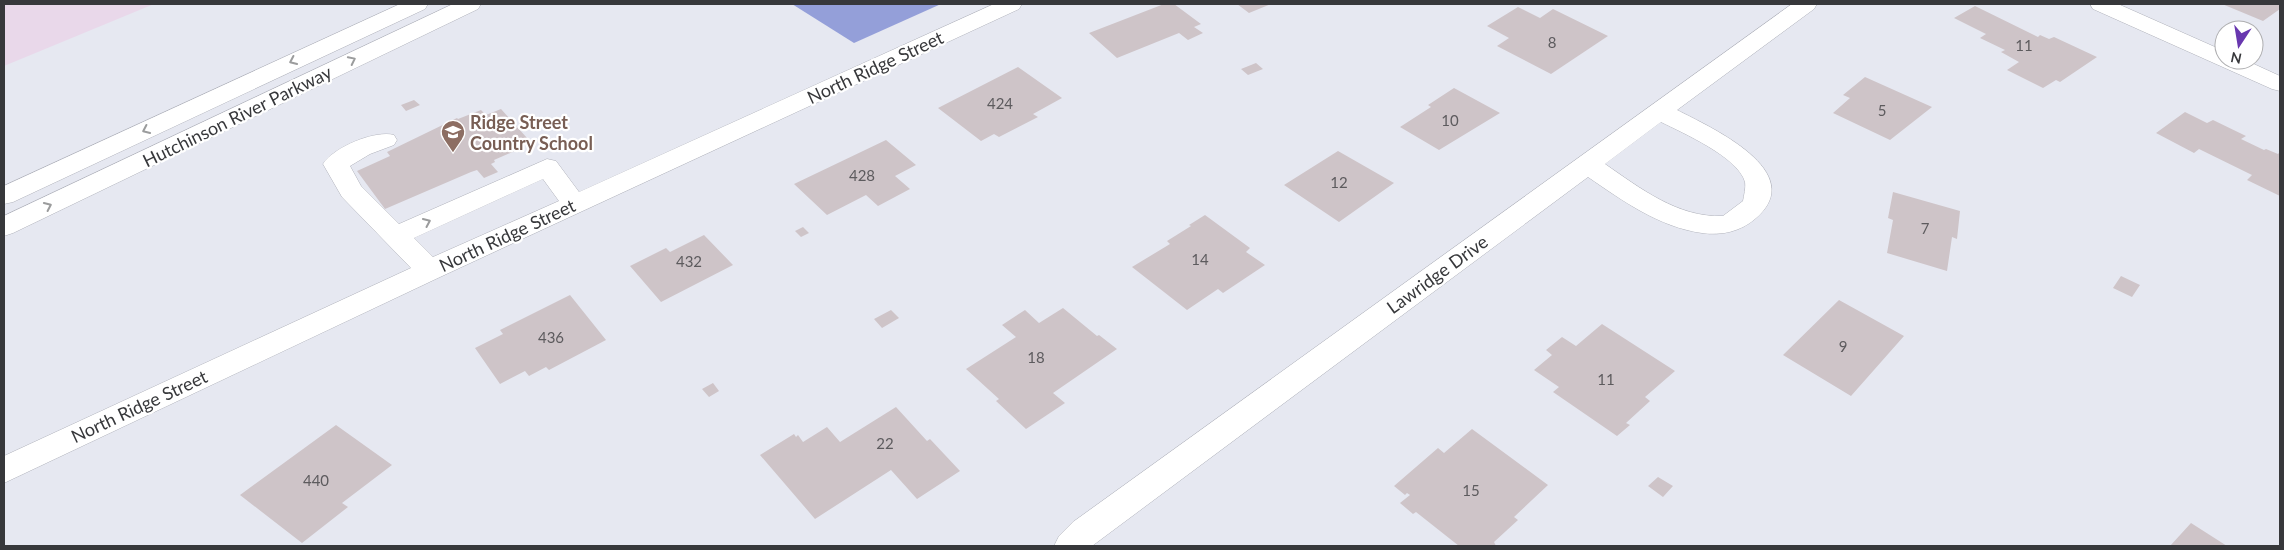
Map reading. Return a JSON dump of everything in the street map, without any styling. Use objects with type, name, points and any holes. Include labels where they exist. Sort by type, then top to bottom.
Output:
[{"type":"main road","name":"Hutchinson River Parkway","points":[[4,196],[417,4]]},
{"type":"main road","name":"Hutchinson River Parkway","points":[[4,227],[470,4]]},
{"type":"main road","name":"North Ridge Street","points":[[4,470],[430,270],[1011,4]]},
{"type":"main road","name":"Lawridge Drive","points":[[1071,546],[1085,532],[1806,4]]},
{"type":"main road","points":[[2101,4],[2214,55]]},
{"type":"main road","points":[[2248,70],[2280,84]]},
{"type":"main road","points":[[1587,164],[1644,203],[1685,221],[1721,225],[1742,217],[1756,204],[1758,182],[1747,166],[1729,148],[1660,111]]},
{"type":"main road","points":[[385,140],[361,148],[336,164],[351,191],[430,270]]},
{"type":"main road","points":[[395,236],[547,167],[574,204]]},
{"type":"shaded area","points":[[4,4],[154,4],[4,66]]},
{"type":"shaded area","points":[[792,4],[941,4],[854,43]]},
{"type":"building","points":[[1164,4],[1174,4],[1201,24],[1194,27],[1203,33],[1188,40],[1179,33],[1117,58],[1089,33]]},
{"type":"building","points":[[1237,4],[1271,4],[1249,13]]},
{"type":"building","points":[[2222,4],[2280,4],[2280,9],[2264,20]]},
{"type":"building","points":[[1975,6],[2038,37],[2040,35],[2049,39],[2054,37],[2097,57],[2060,82],[2056,80],[2043,88],[2007,70],[2019,62],[2001,52],[2005,50],[1980,38],[1986,34],[1954,18]]},
{"type":"building","points":[[1518,7],[1540,18],[1553,9],[1608,36],[1551,74],[1497,46],[1509,38],[1487,26]]},
{"type":"building","points":[[1256,63],[1263,69],[1248,75],[1241,69]]},
{"type":"building","points":[[1018,67],[1062,98],[1033,114],[1038,117],[999,137],[994,134],[981,141],[938,108]]},
{"type":"building","points":[[1865,77],[1932,107],[1890,140],[1833,113],[1850,98],[1843,95]]},
{"type":"building","points":[[1454,88],[1500,113],[1439,150],[1400,127],[1431,107],[1428,105]]},
{"type":"building","points":[[414,100],[420,105],[406,111],[401,105]]},
{"type":"building","points":[[501,109],[527,138],[512,145],[517,150],[494,160],[495,162],[491,164],[498,172],[484,178],[477,170],[385,209],[357,171],[390,156],[387,152],[457,118],[481,110],[486,115]]},
{"type":"building","points":[[2185,112],[2207,123],[2213,120],[2246,136],[2241,139],[2264,150],[2266,149],[2278,154],[2280,152],[2280,196],[2247,180],[2252,175],[2199,149],[2194,153],[2156,133]]},
{"type":"building","points":[[886,140],[916,165],[895,176],[910,189],[878,206],[866,195],[827,215],[794,184]]},
{"type":"building","points":[[1338,151],[1394,183],[1339,222],[1284,185]]},
{"type":"building","points":[[1893,192],[1960,211],[1957,239],[1952,237],[1947,271],[1887,253],[1893,220],[1888,218]]},
{"type":"building","points":[[1205,215],[1250,248],[1246,252],[1265,265],[1223,293],[1218,289],[1187,310],[1132,267],[1170,244],[1167,241]]},
{"type":"building","points":[[803,227],[809,233],[801,237],[795,231]]},
{"type":"building","points":[[704,235],[733,265],[661,302],[630,266],[666,248],[670,252]]},
{"type":"building","points":[[2121,276],[2140,285],[2132,297],[2113,288]]},
{"type":"building","points":[[570,295],[606,340],[549,370],[546,367],[529,376],[525,371],[500,384],[475,348],[503,334],[500,330]]},
{"type":"building","points":[[1839,300],[1904,336],[1851,396],[1783,355]]},
{"type":"building","points":[[1063,308],[1097,336],[1099,335],[1117,349],[1053,393],[1065,403],[1026,429],[996,401],[999,399],[966,369],[1016,337],[1002,325],[1025,310],[1039,323]]},
{"type":"building","points":[[891,310],[899,318],[882,328],[874,319]]},
{"type":"building","points":[[1602,324],[1675,371],[1645,397],[1650,401],[1626,423],[1630,425],[1617,436],[1553,392],[1559,387],[1534,370],[1552,355],[1546,350],[1562,337],[1576,346]]},
{"type":"building","points":[[713,383],[719,391],[709,397],[702,389]]},
{"type":"building","points":[[896,407],[927,441],[930,439],[960,471],[917,499],[891,470],[815,519],[760,455],[794,434],[796,437],[798,435],[803,442],[827,427],[840,442]]},
{"type":"building","points":[[336,425],[392,465],[342,503],[348,507],[302,543],[240,495]]},
{"type":"building","points":[[1472,429],[1548,485],[1514,517],[1518,520],[1494,542],[1496,546],[1459,546],[1416,512],[1413,514],[1400,503],[1410,495],[1407,493],[1405,495],[1394,486],[1438,448],[1444,453]]},
{"type":"building","points":[[1658,477],[1673,486],[1663,497],[1648,486]]},
{"type":"building","points":[[2191,523],[2227,546],[2170,546]]},
{"type":"place","name":"Ridge Street Country School","points":[[453,153]]}]
